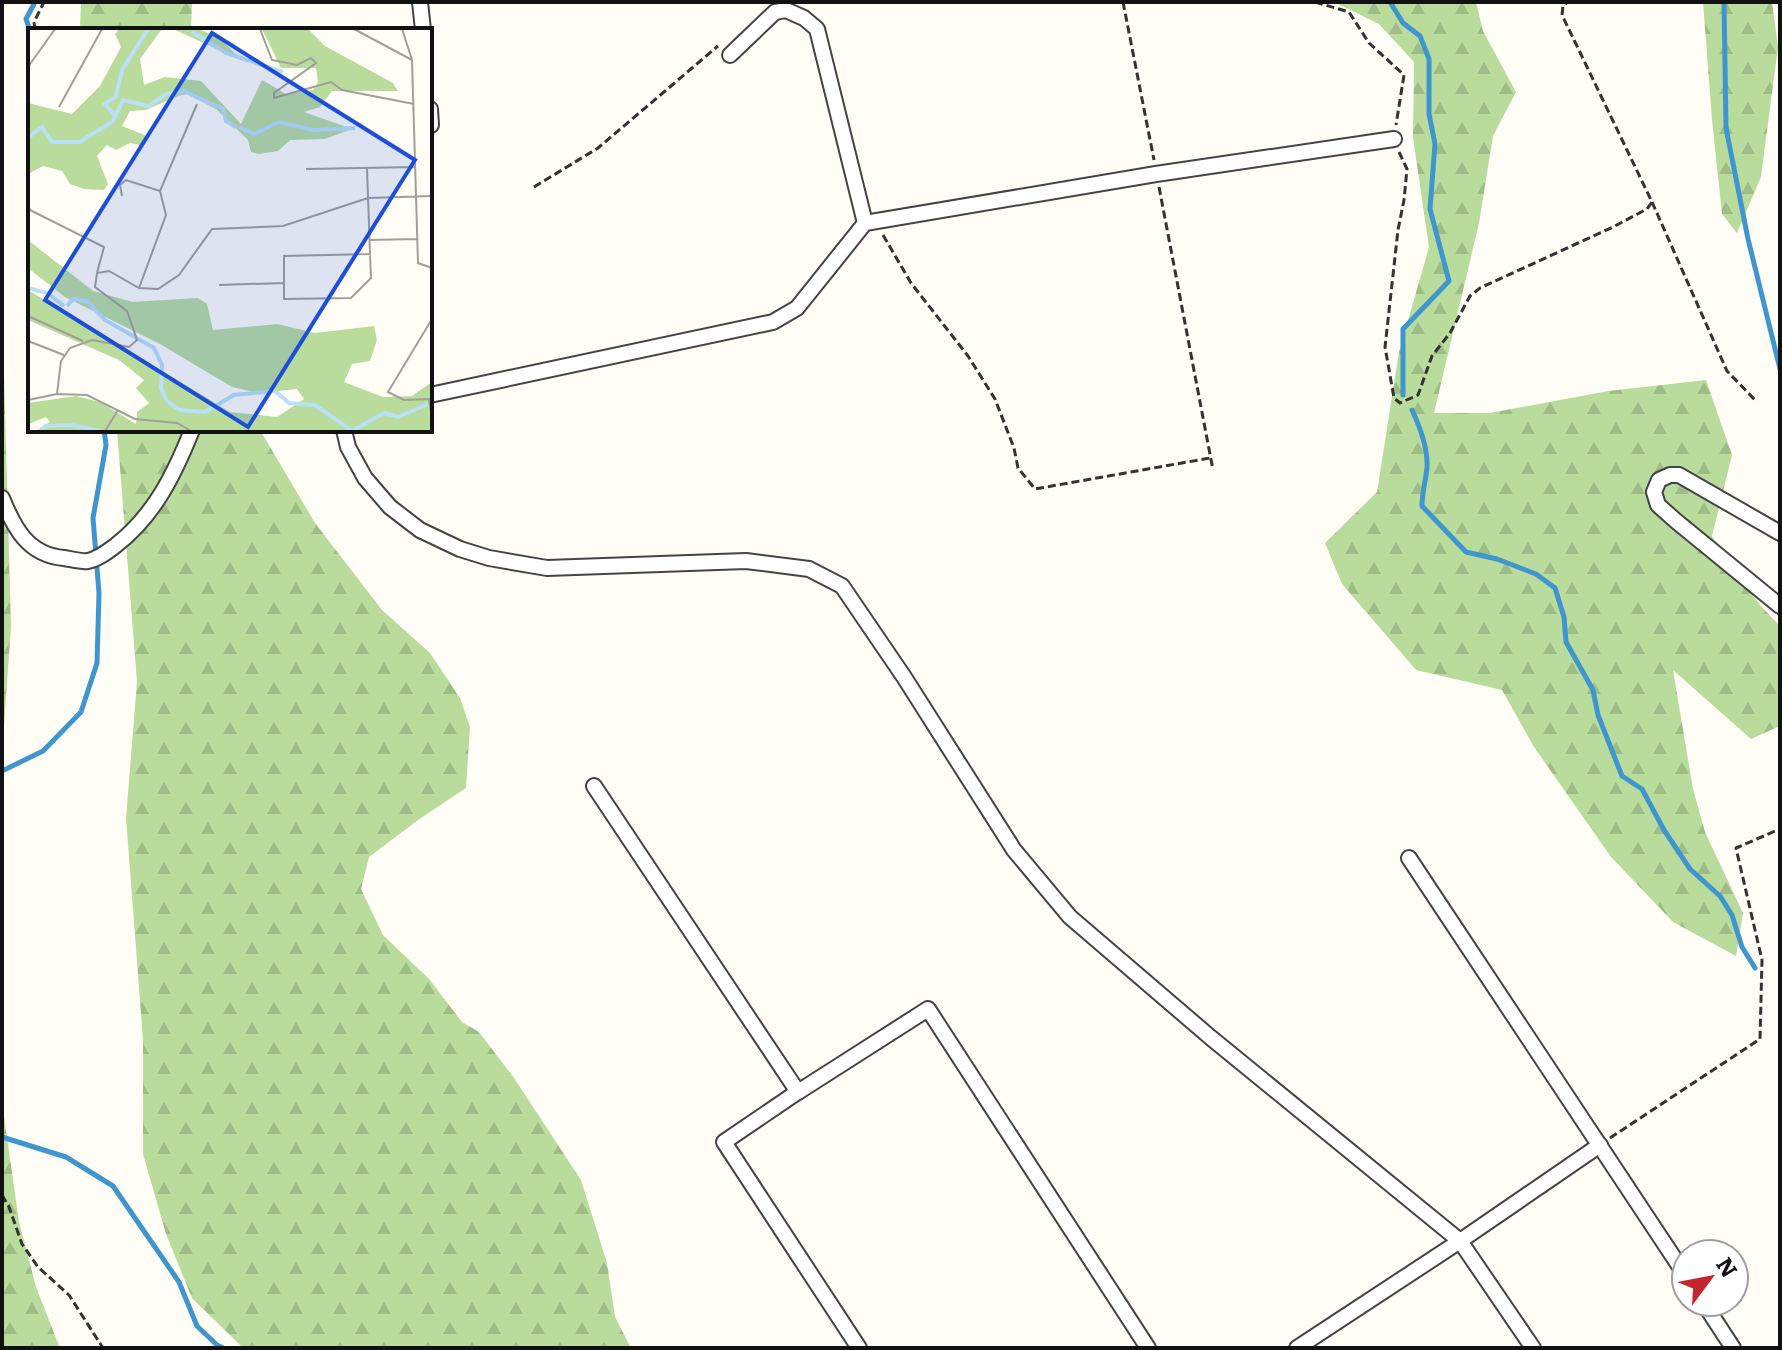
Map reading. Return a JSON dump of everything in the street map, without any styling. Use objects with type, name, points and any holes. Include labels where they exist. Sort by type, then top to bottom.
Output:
[{"type":"street","points":[[420,2],[423,28]]},
{"type":"street","points":[[730,55],[775,12],[786,10],[804,18],[817,29],[872,221]]},
{"type":"street","points":[[432,395],[773,322],[797,308],[872,221],[1394,139]]},
{"type":"street","points":[[2,498],[10,519],[26,541],[41,553],[88,561],[103,555],[131,534],[153,508],[177,468],[191,432]]},
{"type":"street","points":[[344,432],[348,447],[365,478],[390,507],[420,530],[460,549],[489,558],[547,568],[746,561],[809,569],[842,586],[1014,850],[1070,917],[1222,1047],[1460,1241],[1533,1348]]},
{"type":"street","points":[[1780,533],[1679,475],[1659,480],[1654,492],[1658,505],[1780,606]]},
{"type":"street","points":[[594,786],[799,1091]]},
{"type":"street","points":[[1409,858],[1670,1252]]},
{"type":"street","points":[[859,1348],[724,1142],[928,1009],[1148,1348]]},
{"type":"street","points":[[1297,1348],[1600,1145]]},
{"type":"street","points":[[1713,1318],[1733,1348]]},
{"type":"path","points":[[35,28],[34,22],[44,2]]},
{"type":"path","points":[[1123,2],[1213,470]]},
{"type":"path","points":[[1315,2],[1349,12],[1369,43],[1404,75],[1394,139],[1407,169],[1385,347],[1394,398],[1400,403],[1418,395],[1432,356],[1450,333],[1470,296],[1480,288],[1613,227],[1647,209],[1652,202]]},
{"type":"path","points":[[1568,2],[1563,6],[1562,15],[1652,202],[1727,371],[1757,402]]},
{"type":"path","points":[[534,187],[598,148],[727,38]]},
{"type":"path","points":[[872,221],[911,283],[968,356],[995,399],[1014,448],[1018,468],[1035,489],[1210,458]]},
{"type":"path","points":[[1600,1145],[1760,1039],[1762,960],[1736,848],[1780,829]]},
{"type":"path","points":[[2,1195],[22,1244],[38,1267],[69,1295],[103,1348]]},
{"type":"green space","points":[[81,2],[192,2],[191,28],[80,28]]},
{"type":"green space","points":[[1334,2],[1476,2],[1483,31],[1516,92],[1493,136],[1479,223],[1434,413],[1490,413],[1608,391],[1706,380],[1732,455],[1712,536],[1743,583],[1780,626],[1780,726],[1751,739],[1673,670],[1693,789],[1705,832],[1743,913],[1736,956],[1673,922],[1611,857],[1534,747],[1502,690],[1416,670],[1342,584],[1325,543],[1377,492],[1399,352],[1429,247],[1413,138],[1414,62],[1379,24]]},
{"type":"green space","points":[[1703,2],[1772,2],[1778,47],[1761,177],[1737,233],[1722,214]]},
{"type":"green space","points":[[2,302],[11,627],[2,753]]},
{"type":"green space","points":[[117,432],[261,432],[315,523],[382,610],[430,653],[460,698],[470,727],[466,788],[369,857],[361,889],[383,935],[429,979],[462,1022],[479,1032],[514,1078],[581,1180],[607,1263],[615,1317],[631,1348],[243,1348],[192,1298],[166,1234],[143,1154],[143,1040],[126,818],[137,682]]},
{"type":"green space","points":[[2,1102],[19,1222],[36,1287],[60,1348],[2,1348]]},
{"type":"waterway","points":[[29,28],[26,19],[35,2]]},
{"type":"waterway","points":[[1390,2],[1403,23],[1420,36],[1429,59],[1429,114],[1435,144],[1430,209],[1449,281],[1403,329],[1403,395]]},
{"type":"waterway","points":[[1724,2],[1726,128],[1748,239],[1780,369]]},
{"type":"waterway","points":[[1412,410],[1423,438],[1427,460],[1422,506],[1466,552],[1497,559],[1536,574],[1555,588],[1564,617],[1566,642],[1593,690],[1598,715],[1622,776],[1642,789],[1690,869],[1720,896],[1732,915],[1742,947],[1755,968]]},
{"type":"waterway","points":[[2,771],[43,751],[81,712],[97,663],[99,593],[93,518],[106,445],[104,432]]},
{"type":"waterway","points":[[2,1137],[66,1157],[113,1186],[179,1282],[197,1326],[223,1348]]}]
